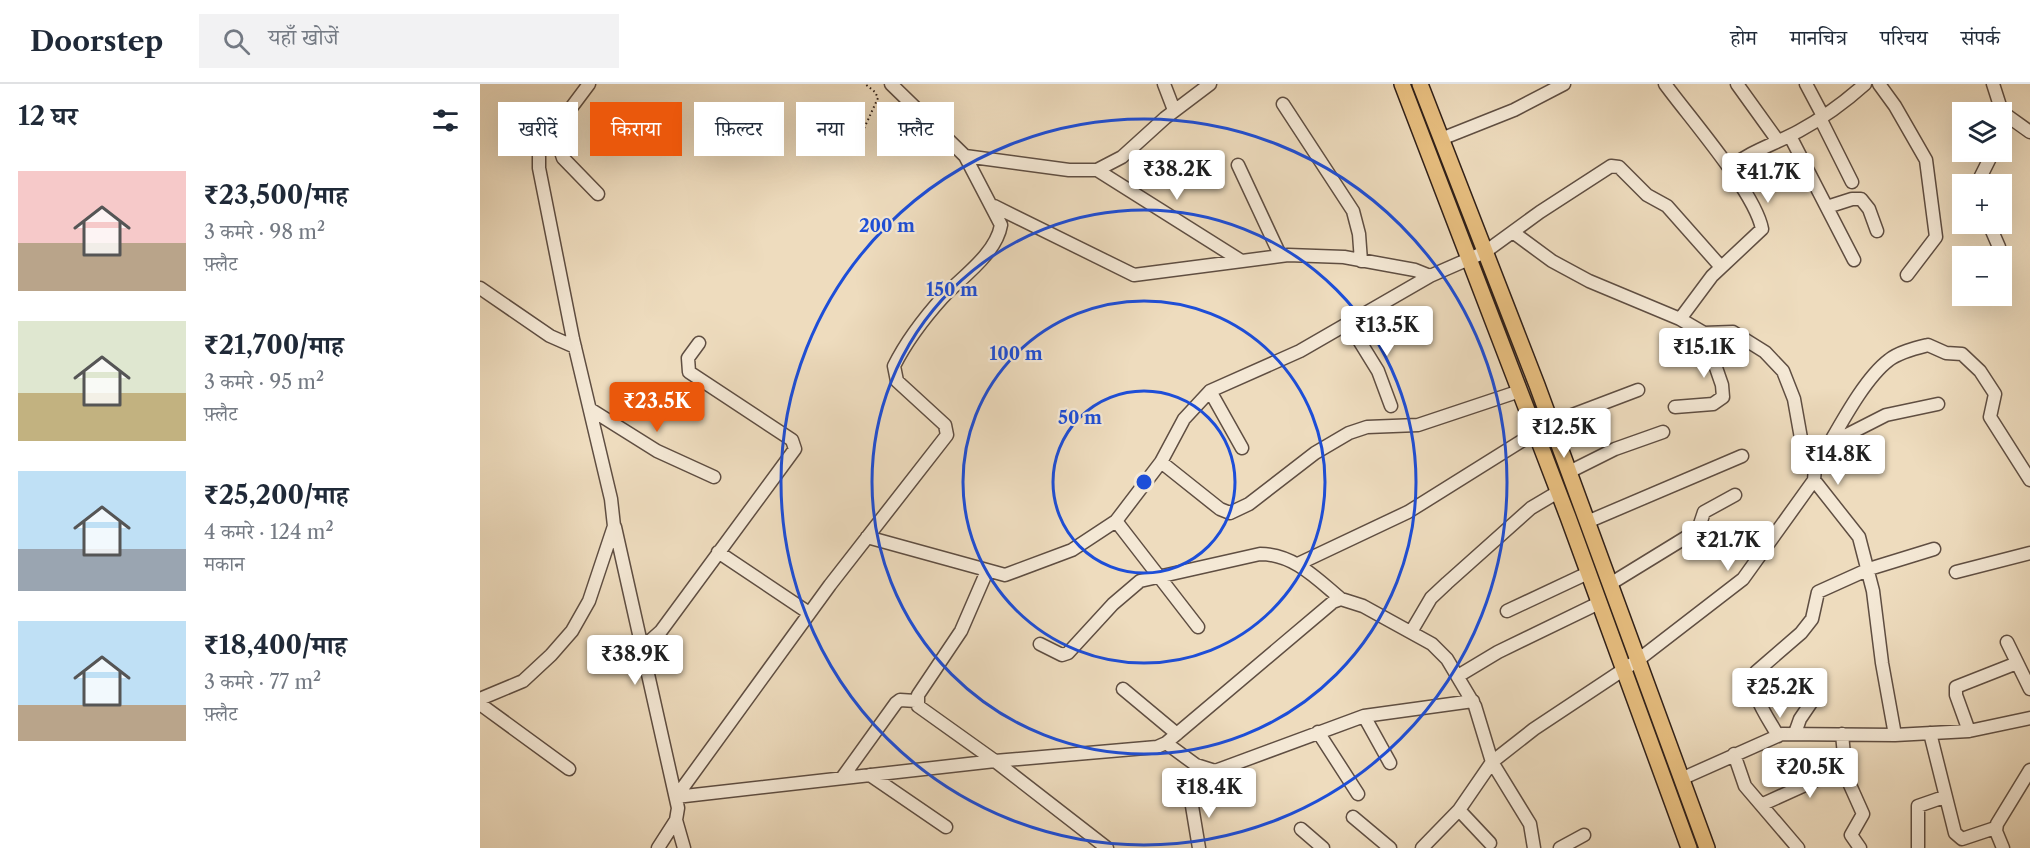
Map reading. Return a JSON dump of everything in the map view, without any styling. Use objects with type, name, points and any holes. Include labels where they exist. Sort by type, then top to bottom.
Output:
[{"type":"main road","points":[[1401,84],[1536,432],[1689,848]]},
{"type":"main road","points":[[1420,84],[1551,423],[1707,848]]},
{"type":"street","points":[[575,102],[588,84]]},
{"type":"street","points":[[676,797],[867,537],[945,441],[945,425],[897,381],[894,366],[933,309],[982,258],[996,238],[1001,225],[994,207],[965,156],[891,84]]},
{"type":"street","points":[[1164,84],[1174,110]]},
{"type":"street","points":[[965,156],[1069,170],[1097,170],[1122,157],[1174,110],[1210,84]]},
{"type":"street","points":[[1441,139],[1514,110],[1564,84]]},
{"type":"street","points":[[1665,84],[1729,168],[1747,196],[1762,229],[1721,267],[1680,319]]},
{"type":"street","points":[[1737,84],[1784,138],[1827,207],[1854,260]]},
{"type":"street","points":[[1806,84],[1852,182]]},
{"type":"street","points":[[1729,168],[1750,152],[1784,138],[1822,117],[1865,84]]},
{"type":"street","points":[[1880,84],[1919,146],[1928,168],[1930,203],[1936,237],[1907,275]]},
{"type":"street","points":[[1993,84],[1999,102]]},
{"type":"street","points":[[1282,104],[1353,211],[1359,234],[1360,261]]},
{"type":"street","points":[[2012,119],[2030,132]]},
{"type":"street","points":[[541,156],[539,168],[575,347],[676,797],[676,820],[684,848]]},
{"type":"street","points":[[562,156],[598,194]]},
{"type":"street","points":[[1238,165],[1280,255]]},
{"type":"street","points":[[867,537],[1005,575],[1072,550],[1116,521],[1161,462],[1184,419],[1210,391],[1300,351],[1431,276],[1485,252],[1573,190],[1616,165],[1647,195],[1667,206],[1721,267]]},
{"type":"street","points":[[1097,170],[1240,260]]},
{"type":"street","points":[[1827,207],[1852,199],[1861,199],[1869,209],[1877,231]]},
{"type":"street","points":[[994,207],[1134,275],[1280,255],[1344,257],[1415,270],[1431,276]]},
{"type":"street","points":[[1514,233],[1560,266],[1680,319],[1704,333],[1734,332],[1776,361],[1783,371],[1794,399],[1804,455],[1814,474],[1859,537],[1869,569],[1895,735]]},
{"type":"street","points":[[480,288],[550,336],[575,347]]},
{"type":"street","points":[[1349,324],[1378,371],[1391,406]]},
{"type":"street","points":[[1675,407],[1713,404],[1723,397],[1722,385],[1704,333]]},
{"type":"street","points":[[642,648],[661,631],[793,454],[795,444],[689,372],[688,358],[699,344]]},
{"type":"street","points":[[1422,848],[1459,810],[1492,762],[1534,729],[1638,660],[1743,579],[1814,474],[1862,391],[1885,363],[1894,356],[1928,345],[1946,353],[1962,354],[1980,371],[1995,394],[1990,417],[2030,480]]},
{"type":"street","points":[[1551,423],[1638,390]]},
{"type":"street","points":[[1210,391],[1242,448]]},
{"type":"street","points":[[1161,462],[1220,509],[1230,513],[1249,504],[1315,453],[1349,433],[1367,428],[1418,425],[1520,391]]},
{"type":"street","points":[[1831,442],[1886,415],[1938,404]]},
{"type":"street","points":[[590,410],[657,451],[714,477]]},
{"type":"street","points":[[1298,564],[1408,512],[1536,432]]},
{"type":"street","points":[[1569,472],[1615,449],[1663,432]]},
{"type":"street","points":[[1587,522],[1742,456]]},
{"type":"street","points":[[1411,632],[1431,598],[1531,508],[1558,492]]},
{"type":"street","points":[[1610,584],[1698,530],[1704,513],[1735,495]]},
{"type":"street","points":[[1116,521],[1198,627]]},
{"type":"street","points":[[480,699],[523,681],[572,632],[589,601],[615,526]]},
{"type":"street","points":[[1778,736],[1755,692],[1754,678],[1756,672],[1807,626],[1815,610],[1815,597],[1818,592],[1869,569],[1934,549]]},
{"type":"street","points":[[718,552],[810,613]]},
{"type":"street","points":[[1956,572],[2030,553]]},
{"type":"street","points":[[1040,644],[1062,655],[1068,654],[1130,587],[1140,581],[1260,554],[1271,554],[1298,564],[1341,599],[1363,606],[1432,644],[1458,676],[1473,700],[1492,762],[1526,816],[1534,848]]},
{"type":"street","points":[[916,701],[924,682],[960,631],[987,571]]},
{"type":"street","points":[[1507,611],[1588,573]]},
{"type":"street","points":[[676,797],[995,760],[1147,749],[1166,743],[1333,602],[1341,599]]},
{"type":"street","points":[[1458,676],[1498,652],[1599,603]]},
{"type":"street","points":[[2007,642],[2030,689]]},
{"type":"street","points":[[1969,731],[1956,695],[1956,687],[2017,663]]},
{"type":"street","points":[[1123,689],[1177,734]]},
{"type":"street","points":[[1795,733],[1800,719],[1819,691]]},
{"type":"street","points":[[842,778],[896,703],[900,700],[916,701],[925,712],[995,760],[1107,848]]},
{"type":"street","points":[[1166,743],[1196,765],[1215,771],[1364,716],[1473,700]]},
{"type":"street","points":[[480,704],[569,769]]},
{"type":"street","points":[[1364,716],[1390,763]]},
{"type":"street","points":[[1681,779],[1778,736],[1795,733],[1895,735],[1969,731],[2030,718]]},
{"type":"street","points":[[1318,732],[1358,794]]},
{"type":"street","points":[[1930,733],[1944,797],[1958,837],[1966,838],[1995,828]]},
{"type":"street","points":[[1842,734],[1849,782],[1862,808],[1861,819],[1852,829],[1851,835],[1860,848]]},
{"type":"street","points":[[1734,754],[1745,786],[1763,804],[1798,848]]},
{"type":"street","points":[[1763,804],[1845,766]]},
{"type":"street","points":[[2003,848],[1995,828],[1999,818],[2030,771]]},
{"type":"street","points":[[870,775],[946,827]]},
{"type":"street","points":[[1190,794],[1199,848]]},
{"type":"street","points":[[1918,847],[1918,806],[1944,797]]},
{"type":"street","points":[[1459,810],[1490,843]]},
{"type":"street","points":[[1353,817],[1390,848]]},
{"type":"street","points":[[658,848],[676,820]]},
{"type":"street","points":[[1301,830],[1323,848]]},
{"type":"street","points":[[1560,848],[1584,835]]},
{"type":"path","points":[[865,84],[875,92],[877,103],[865,127]]}]
